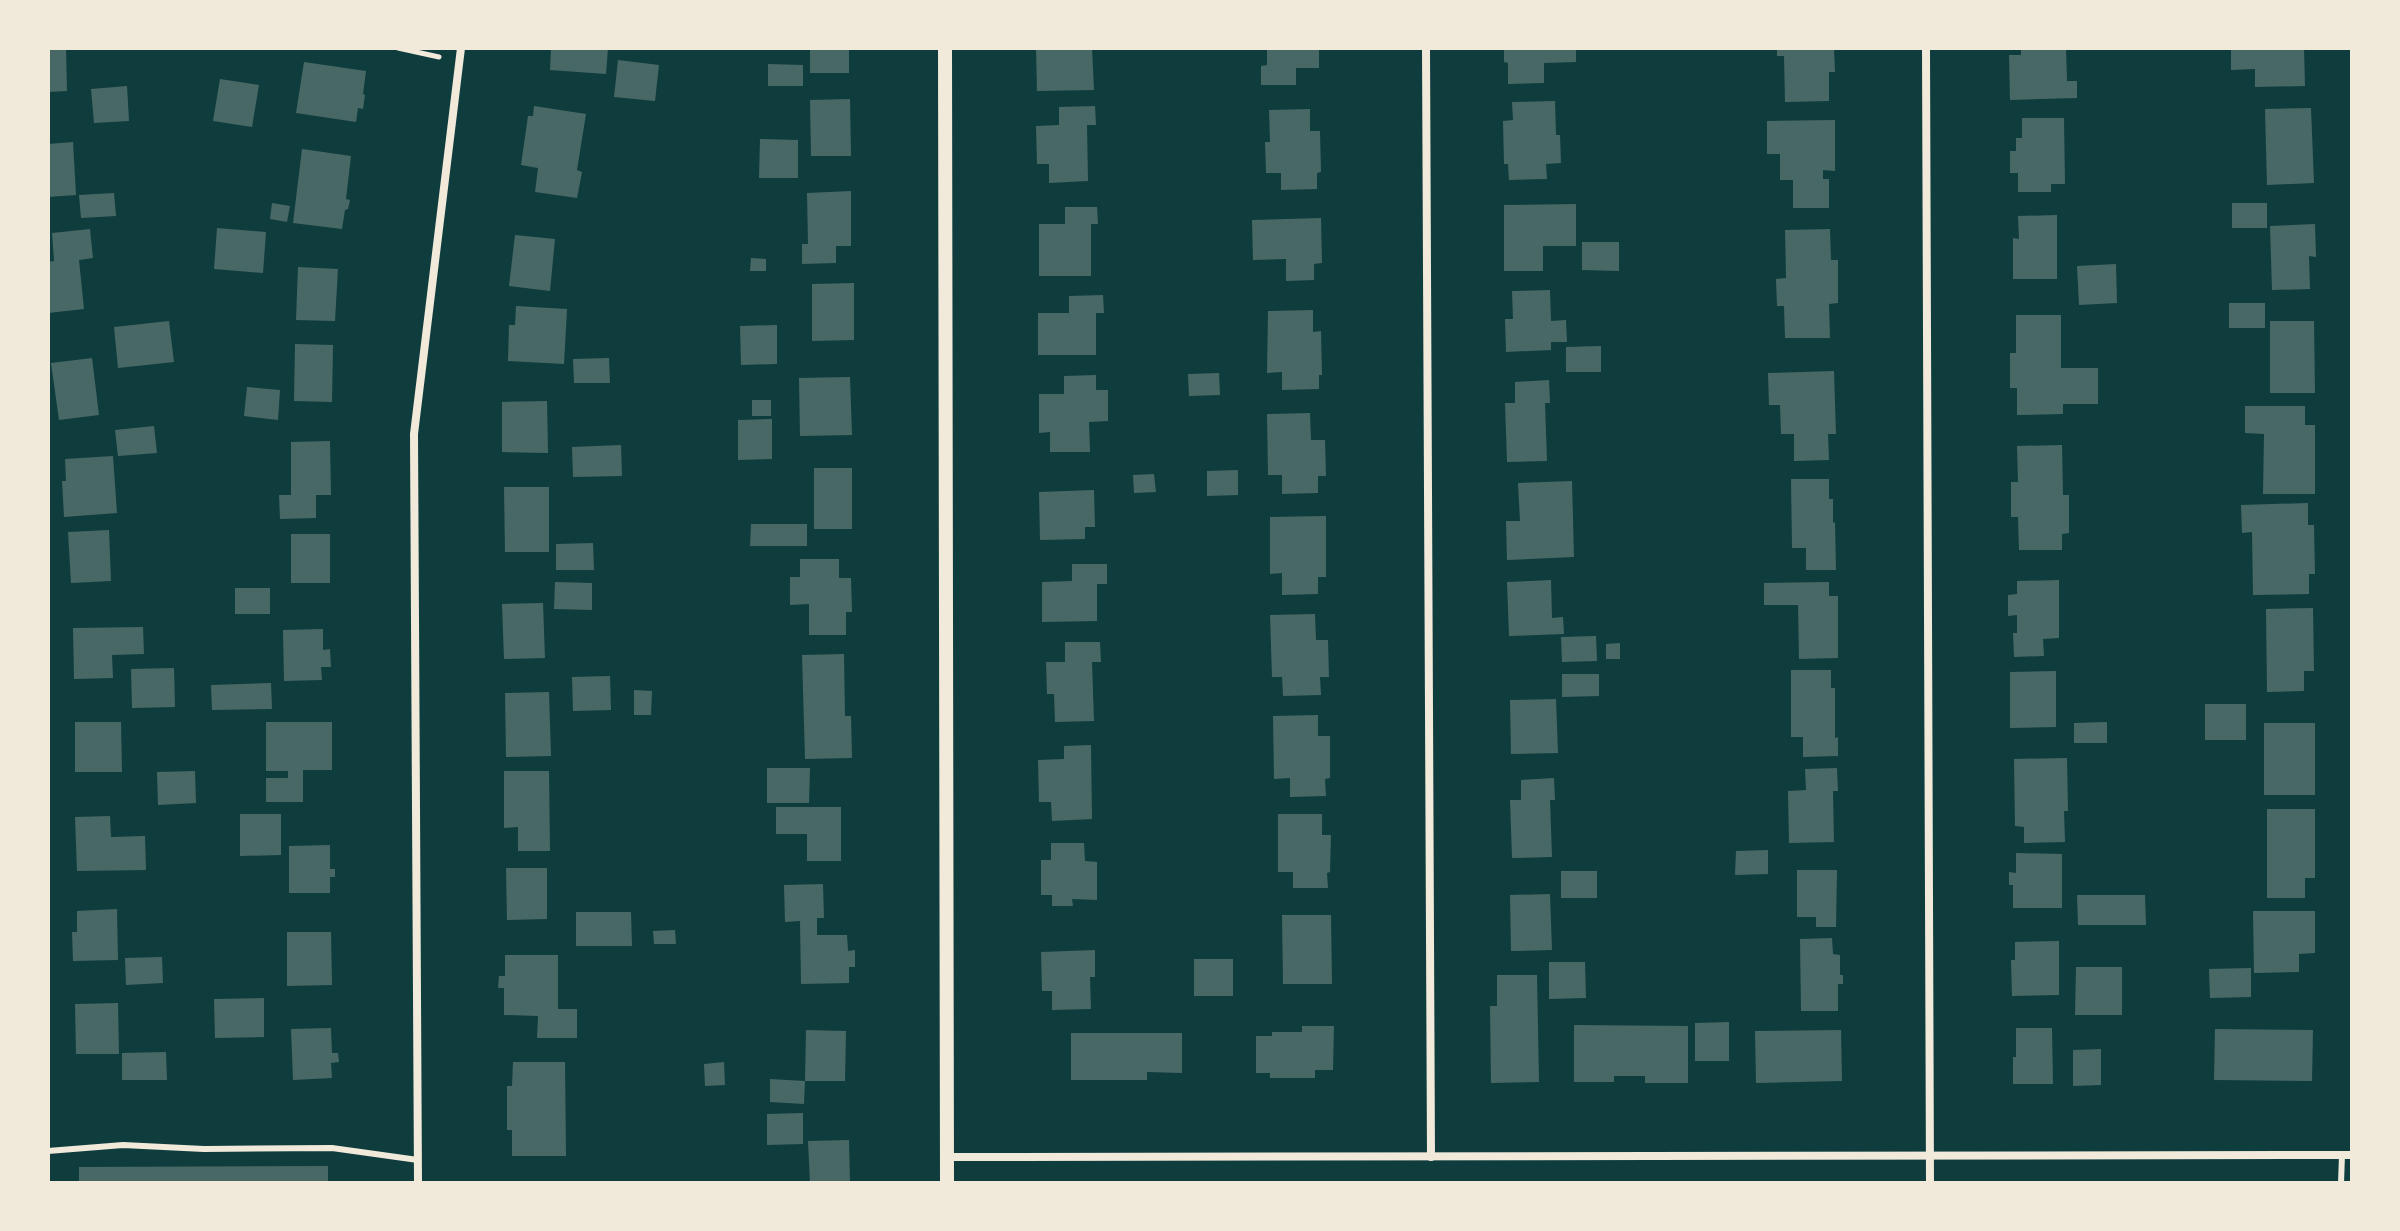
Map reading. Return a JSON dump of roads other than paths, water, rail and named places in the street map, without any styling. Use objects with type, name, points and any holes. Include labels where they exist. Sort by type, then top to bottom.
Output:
[{"type":"street","points":[[418,1183],[414,434],[461,48]]},
{"type":"street","points":[[945,48],[947,1183]]},
{"type":"street","points":[[1426,48],[1431,1157]]},
{"type":"street","points":[[1926,48],[1930,1183]]},
{"type":"street","points":[[948,1157],[2352,1155]]},
{"type":"lane","points":[[48,1151],[123,1145],[204,1149],[332,1148],[418,1160]]},
{"type":"lane","points":[[2341,1183],[2342,1155]]}]
